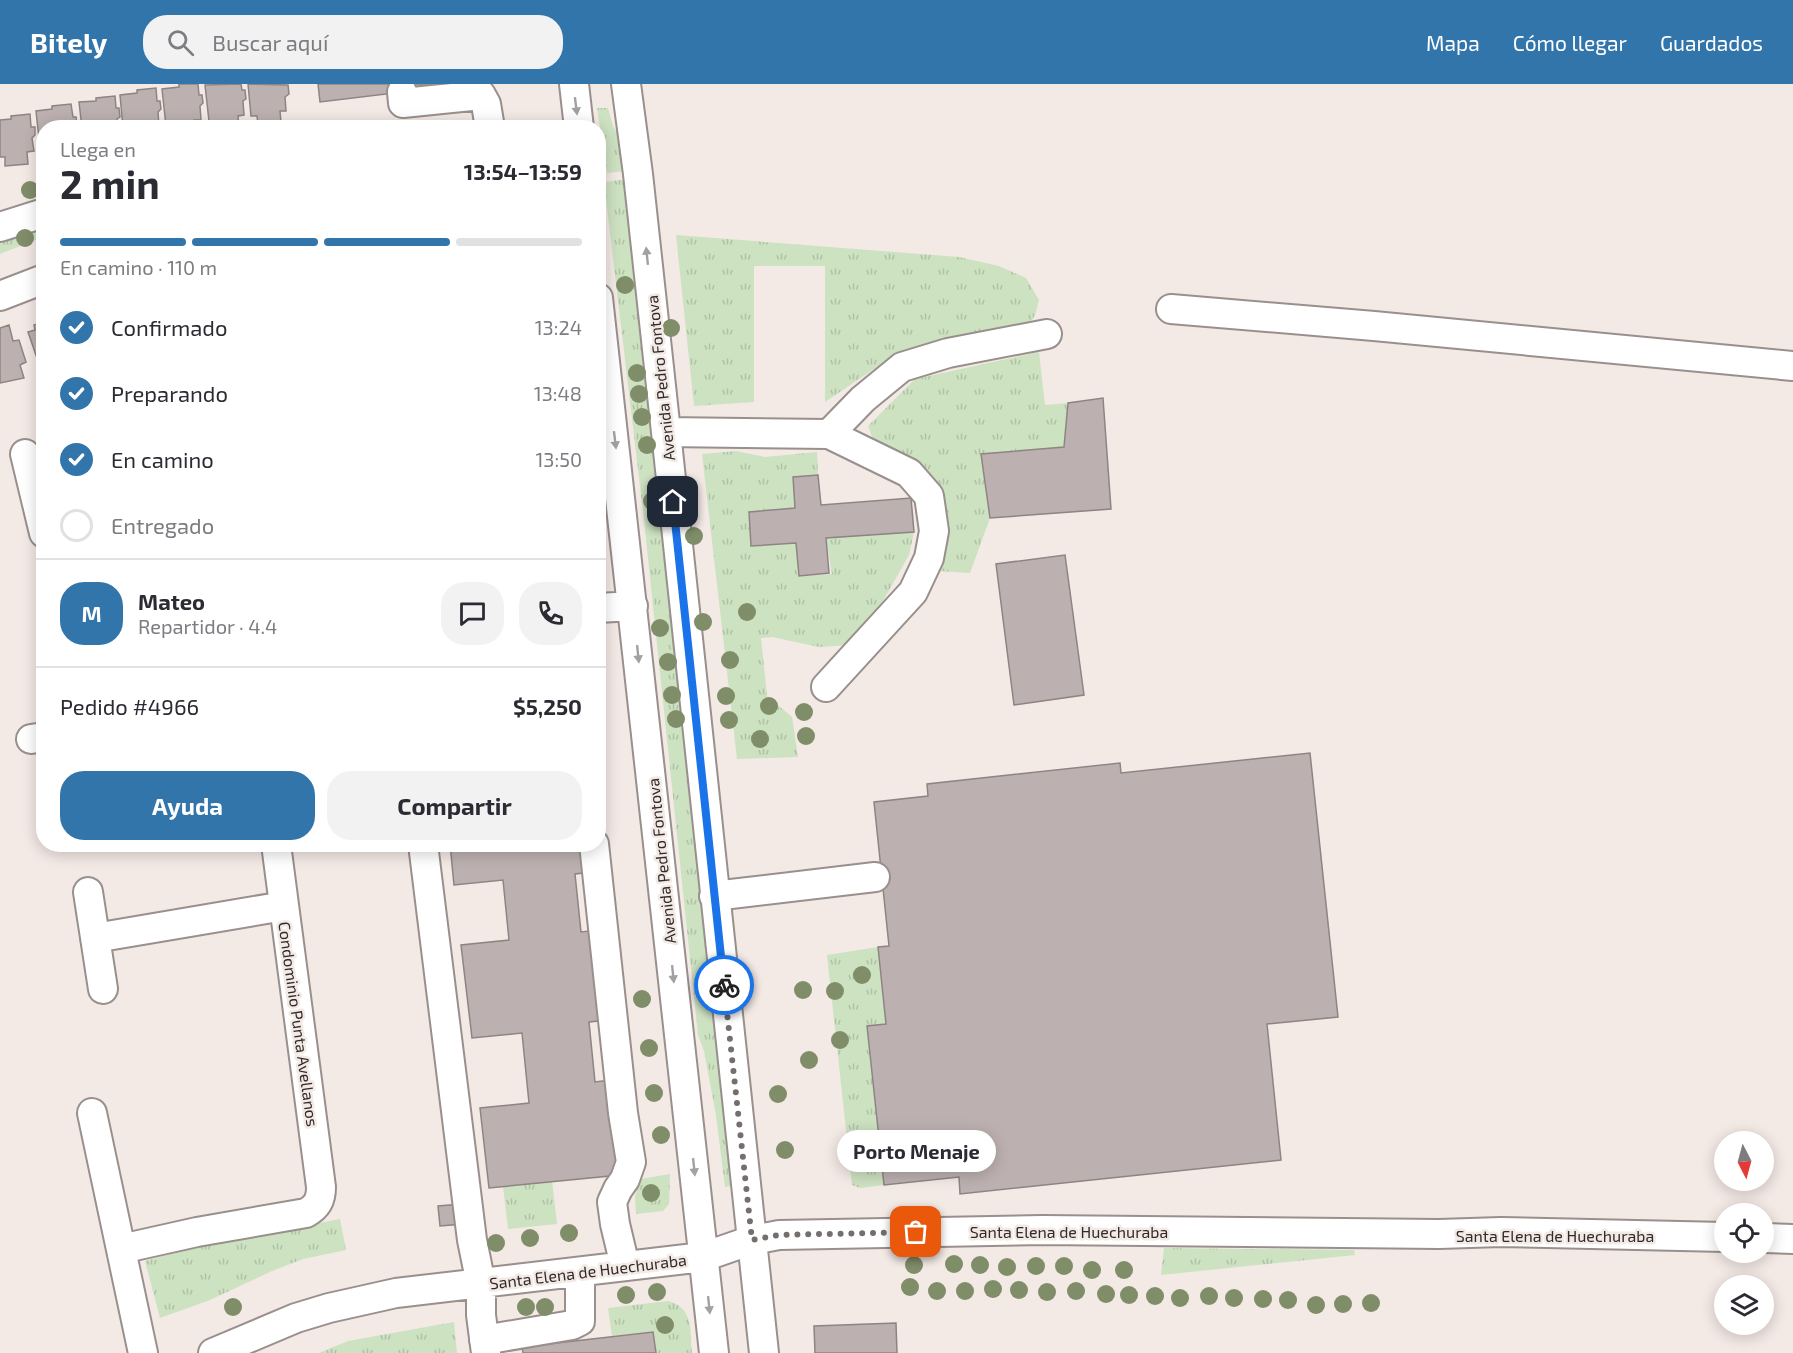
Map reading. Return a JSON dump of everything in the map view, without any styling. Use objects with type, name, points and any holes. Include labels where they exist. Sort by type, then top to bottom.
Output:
[{"type":"street","points":[[574,84],[578,120]]},
{"type":"street","name":"Avenida Pedro Fontova","points":[[626,84],[666,432],[764,1353]]},
{"type":"street","points":[[402,92],[403,104],[481,95],[486,104],[489,120]]},
{"type":"street","points":[[0,227],[36,216]]},
{"type":"street","points":[[0,296],[36,282]]},
{"type":"street","points":[[1171,309],[1793,366]]},
{"type":"street","points":[[829,434],[863,399],[902,367],[948,353],[1047,334]]},
{"type":"street","name":"Avenida Pedro Fontova","points":[[606,368],[714,1353]]},
{"type":"street","points":[[666,432],[829,434],[909,473],[929,496],[934,531],[929,558],[913,592],[826,687]]},
{"type":"street","points":[[25,454],[36,499]]},
{"type":"street","points":[[606,608],[633,606]]},
{"type":"street","name":"Condominio Punta Avellanos","points":[[121,1249],[197,1232],[306,1213],[318,1203],[321,1196],[277,852]]},
{"type":"street","points":[[424,852],[472,1240],[481,1284],[481,1315],[485,1346],[572,1325],[580,1321],[580,1272]]},
{"type":"street","points":[[595,852],[623,1113],[631,1162],[626,1179],[612,1202],[625,1266]]},
{"type":"street","points":[[714,896],[875,877]]},
{"type":"street","points":[[88,892],[102,989]]},
{"type":"street","points":[[95,938],[284,906]]},
{"type":"street","points":[[92,1113],[143,1353]]},
{"type":"street","name":"Santa Elena de Huechuraba","points":[[213,1353],[279,1324],[329,1308],[396,1293],[704,1257],[752,1240],[786,1234],[1042,1230],[1439,1234],[1501,1232],[1714,1237]]},
{"type":"street","points":[[1774,1238],[1793,1239]]},
{"type":"green space","points":[[597,108],[608,108],[613,126],[624,145],[627,171],[607,173],[606,120],[599,120]]},
{"type":"green space","points":[[629,179],[653,397],[682,726],[731,1186],[725,1187],[716,1115],[704,1051],[698,1035],[644,520],[606,199],[606,182]]},
{"type":"green space","points":[[36,228],[36,240],[0,254],[0,241]]},
{"type":"green space","points":[[676,235],[959,257],[999,266],[1026,278],[1039,300],[1030,323],[899,352],[825,402],[825,266],[754,266],[754,402],[694,406]]},
{"type":"green space","points":[[1039,352],[1045,405],[1068,403],[1064,447],[981,454],[990,518],[970,573],[938,571],[944,530],[874,442],[868,426],[915,379]]},
{"type":"green space","points":[[736,451],[765,457],[817,452],[818,475],[793,478],[795,508],[749,512],[752,546],[796,543],[799,576],[832,574],[826,538],[914,532],[909,555],[883,601],[850,645],[819,647],[772,637],[761,638],[767,696],[792,717],[798,757],[737,759],[702,454]]},
{"type":"green space","points":[[878,947],[886,1024],[867,1027],[884,1185],[860,1188],[852,1185],[827,955]]},
{"type":"green space","points":[[670,1174],[669,1204],[663,1211],[636,1214],[635,1196],[641,1179]]},
{"type":"green space","points":[[552,1181],[557,1224],[508,1229],[503,1186]]},
{"type":"green space","points":[[340,1219],[346,1250],[303,1259],[210,1300],[160,1318],[145,1261],[188,1249]]},
{"type":"green space","points":[[1164,1248],[1354,1250],[1355,1255],[1161,1275]]},
{"type":"green space","points":[[668,1301],[676,1304],[686,1314],[689,1321],[692,1353],[656,1353],[653,1332],[612,1336],[608,1308]]},
{"type":"green space","points":[[454,1322],[457,1353],[319,1353],[348,1341]]},
{"type":"building","points":[[179,84],[198,84],[199,95],[202,95],[203,103],[200,106],[201,120],[165,120],[162,89],[179,87]]},
{"type":"building","points":[[241,84],[242,90],[245,90],[246,99],[243,101],[244,115],[238,116],[238,120],[209,120],[205,85]]},
{"type":"building","points":[[248,84],[288,85],[289,94],[285,97],[286,111],[280,111],[281,120],[257,120],[257,116],[251,116]]},
{"type":"building","points":[[318,84],[469,84],[320,102]]},
{"type":"building","points":[[156,88],[157,101],[160,101],[161,109],[158,112],[159,120],[122,120],[120,95],[137,93],[137,90]]},
{"type":"building","points":[[115,96],[116,108],[119,108],[120,117],[117,120],[81,120],[79,102],[96,101],[96,98]]},
{"type":"building","points":[[71,104],[73,117],[76,117],[76,120],[37,120],[36,111],[52,109],[52,106]]},
{"type":"building","points":[[30,114],[31,127],[35,127],[35,135],[32,138],[34,151],[27,152],[28,164],[5,166],[5,157],[0,157],[0,120]]},
{"type":"building","points":[[36,324],[36,355],[28,332],[35,330],[34,325]]},
{"type":"building","points":[[9,325],[13,341],[19,340],[26,362],[20,365],[24,378],[0,383],[0,328]]},
{"type":"building","points":[[1103,398],[1111,509],[990,518],[981,454],[1064,447],[1068,403]]},
{"type":"building","points":[[818,475],[821,505],[911,498],[914,532],[826,538],[829,573],[799,576],[796,543],[751,546],[749,512],[795,508],[793,477]]},
{"type":"building","points":[[1065,555],[1084,695],[1014,705],[996,564]]},
{"type":"building","points":[[1310,753],[1338,1017],[1267,1024],[1281,1160],[960,1194],[959,1177],[884,1185],[867,1026],[886,1024],[878,947],[889,946],[874,802],[928,796],[927,784],[1120,763],[1121,773]]},
{"type":"building","points":[[451,852],[590,852],[592,872],[575,874],[581,932],[599,930],[608,1020],[589,1022],[595,1082],[610,1080],[620,1175],[489,1188],[480,1108],[529,1103],[522,1033],[472,1038],[461,945],[509,940],[503,880],[454,885]]},
{"type":"building","points":[[461,1204],[464,1224],[440,1226],[438,1206]]},
{"type":"building","points":[[896,1323],[897,1353],[815,1353],[814,1326]]},
{"type":"building","points":[[653,1332],[656,1353],[523,1353],[522,1347]]},
{"type":"way so far","points":[[724,985],[752,1240],[779,1235],[916,1232]]},
{"type":"place","name":"Porto Menaje","points":[[916,1232]]},
{"type":"route","points":[[673,502],[724,985]]}]
